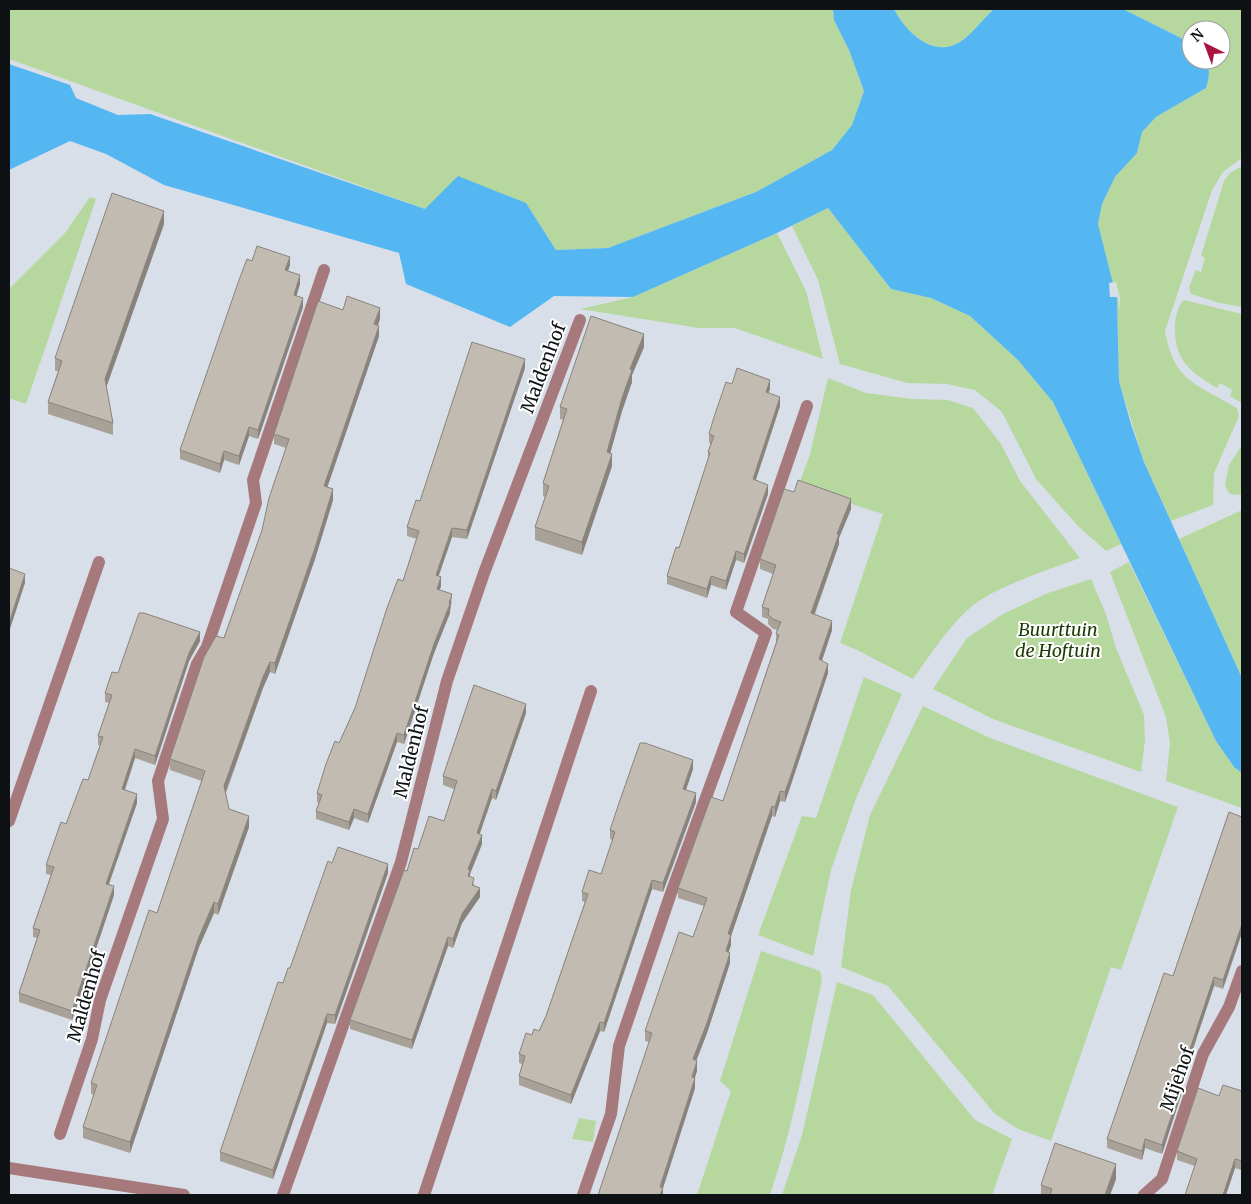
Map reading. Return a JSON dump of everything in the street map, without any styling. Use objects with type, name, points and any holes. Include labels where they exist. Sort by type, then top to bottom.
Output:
[{"type":"street","name":"Maldenhof","points":[[60,1134],[92,1039],[100,1000],[163,819],[158,781],[197,664],[207,647],[256,503],[253,480],[324,270]]},
{"type":"street","name":"Maldenhof","points":[[283,1195],[401,862],[447,681],[580,320]]},
{"type":"street","points":[[584,1195],[611,1114],[619,1046],[670,896],[766,633],[736,612],[807,406]]},
{"type":"street","points":[[9,821],[99,562]]},
{"type":"street","points":[[424,1195],[591,691]]},
{"type":"street","name":"Mijehof","points":[[1144,1195],[1162,1179],[1203,1054],[1229,1007],[1242,971]]},
{"type":"street","points":[[9,1168],[184,1195]]},
{"type":"green space","points":[[9,9],[833,9],[834,20],[849,50],[864,91],[852,125],[832,150],[756,192],[608,248],[556,250],[526,203],[425,209],[9,59]]},
{"type":"green space","points":[[894,9],[994,9],[960,42],[940,47],[930,45],[913,34],[905,26]]},
{"type":"green space","points":[[1123,9],[1242,9],[1242,158],[1223,172],[1212,190],[1165,331],[1174,361],[1181,371],[1199,387],[1237,408],[1239,416],[1214,473],[1213,505],[1171,521],[1144,462],[1119,381],[1117,299],[1098,224],[1102,204],[1115,177],[1137,153],[1142,132],[1156,117],[1206,88],[1208,70],[1231,70],[1231,20],[1181,20],[1181,38]]},
{"type":"green space","points":[[1242,166],[1242,307],[1220,303],[1191,294],[1189,287],[1196,270],[1201,272],[1205,258],[1201,256],[1224,181],[1230,173]]},
{"type":"green space","points":[[90,197],[96,199],[26,404],[9,398],[9,289],[65,233]]},
{"type":"green space","points":[[828,208],[891,289],[931,298],[970,316],[1018,360],[1053,402],[1121,544],[1106,551],[1078,526],[1036,479],[1002,412],[975,390],[947,384],[907,383],[840,364],[818,280],[792,226]]},
{"type":"green space","points":[[777,233],[806,291],[823,359],[735,328],[699,328],[580,309],[633,297]]},
{"type":"green space","points":[[1184,300],[1242,314],[1242,403],[1230,396],[1232,390],[1220,383],[1217,388],[1198,376],[1180,356],[1175,337],[1175,322],[1176,315]]},
{"type":"green space","points":[[828,378],[866,393],[912,399],[948,400],[973,408],[1001,444],[1020,481],[1080,558],[1008,585],[982,599],[971,607],[947,632],[913,679],[840,643],[883,514],[798,487],[810,454]]},
{"type":"green space","points":[[1242,445],[1242,495],[1230,494],[1225,486],[1229,465]]},
{"type":"green space","points":[[1242,510],[1242,678],[1179,539]]},
{"type":"green space","points":[[1129,562],[1216,741],[1234,767],[1242,773],[1242,808],[1166,781],[1170,743],[1166,717],[1110,572]]},
{"type":"green space","name":"Buurttuin de Hoftuin","points":[[1091,579],[1106,614],[1116,648],[1144,715],[1145,740],[1141,772],[993,719],[933,689],[967,638],[1003,614],[1048,593]]},
{"type":"green space","points":[[864,677],[902,694],[857,796],[831,870],[813,956],[758,935],[802,816],[816,818]]},
{"type":"green space","points":[[923,706],[990,738],[1178,807],[1121,970],[1111,967],[1051,1141],[1018,1129],[995,1114],[888,986],[841,967],[851,890],[870,815]]},
{"type":"green space","points":[[761,951],[820,971],[822,980],[786,1142],[770,1195],[697,1195],[731,1091],[720,1081]]},
{"type":"green space","points":[[837,982],[873,995],[975,1120],[1012,1139],[992,1195],[782,1195],[802,1135]]},
{"type":"green space","points":[[579,1118],[596,1121],[593,1142],[572,1139]]},
{"type":"water","points":[[833,9],[894,9],[905,26],[913,34],[930,45],[940,47],[960,42],[994,9],[1123,9],[1181,38],[1181,70],[1208,70],[1206,88],[1156,117],[1142,132],[1137,153],[1115,177],[1102,204],[1098,224],[1117,299],[1119,381],[1131,424],[1144,462],[1242,678],[1242,773],[1234,767],[1216,741],[1053,402],[1018,360],[970,316],[931,298],[891,289],[828,208],[777,233],[633,297],[554,296],[510,327],[406,284],[399,253],[164,185],[106,154],[70,141],[9,170],[9,64],[70,85],[76,98],[118,115],[150,114],[425,209],[458,176],[526,203],[556,250],[608,248],[756,192],[832,150],[852,125],[864,91],[849,50],[834,20]]},
{"type":"pier","points":[[1116,282],[1120,298],[1120,310],[1118,297],[1110,297],[1109,283]]},
{"type":"building","points":[[112,193],[164,211],[105,379],[113,423],[48,402],[62,361],[55,358]]},
{"type":"building","points":[[257,246],[290,257],[285,270],[300,275],[294,295],[303,298],[258,430],[249,427],[239,456],[224,451],[220,464],[180,450],[239,280],[247,259],[252,261]]},
{"type":"building","points":[[347,296],[380,308],[374,324],[379,326],[324,486],[333,489],[315,548],[275,663],[270,662],[263,677],[224,786],[229,809],[249,816],[218,904],[214,902],[199,937],[130,1142],[83,1127],[97,1085],[91,1083],[149,910],[157,913],[205,771],[170,759],[204,657],[216,636],[224,638],[262,530],[269,498],[289,439],[274,434],[318,301],[343,310]]},
{"type":"building","points":[[591,316],[644,334],[630,369],[632,370],[607,452],[612,454],[582,542],[535,527],[549,486],[543,483],[567,409],[560,407]]},
{"type":"building","points":[[472,342],[525,359],[467,530],[452,528],[436,575],[441,577],[437,589],[452,594],[450,604],[434,644],[404,735],[397,733],[368,814],[354,809],[349,822],[316,811],[322,795],[317,793],[335,741],[339,743],[355,708],[398,579],[403,581],[419,531],[407,527],[416,500],[420,501]]},
{"type":"building","points":[[737,368],[770,380],[766,392],[780,397],[753,479],[768,485],[744,554],[736,551],[726,581],[711,576],[707,589],[667,576],[676,547],[679,548],[710,453],[708,452],[714,436],[709,434],[714,417],[726,382],[732,384]]},
{"type":"building","points":[[798,480],[851,499],[837,534],[839,534],[811,613],[832,621],[819,659],[828,664],[785,792],[780,791],[775,807],[772,806],[728,934],[731,935],[726,951],[730,953],[693,1059],[697,1061],[692,1077],[695,1078],[660,1187],[663,1188],[660,1195],[598,1195],[652,1033],[645,1031],[679,932],[693,937],[707,898],[678,888],[711,797],[723,801],[779,635],[776,633],[781,622],[773,619],[768,614],[769,609],[762,607],[776,565],[760,559],[784,489],[794,492]]},
{"type":"building","points":[[9,568],[25,574],[9,623]]},
{"type":"building","points":[[139,613],[200,632],[189,653],[155,756],[135,749],[122,789],[137,794],[106,884],[114,886],[72,1011],[19,993],[40,930],[33,928],[54,867],[46,865],[61,822],[66,824],[83,779],[88,780],[103,737],[98,736],[112,695],[105,693],[112,672],[118,673]]},
{"type":"building","points":[[474,685],[526,704],[496,791],[492,789],[477,833],[482,835],[468,869],[470,870],[468,876],[474,878],[472,885],[480,888],[462,914],[453,939],[448,937],[412,1040],[350,1020],[404,870],[407,871],[414,848],[418,849],[429,816],[444,821],[457,781],[443,776]]},
{"type":"building","points":[[640,743],[645,743],[693,760],[683,789],[696,793],[663,883],[652,880],[604,1023],[600,1022],[571,1095],[519,1076],[525,1056],[519,1054],[526,1033],[532,1035],[534,1029],[539,1031],[546,1016],[588,894],[582,892],[589,870],[601,874],[615,832],[610,830]]},
{"type":"building","points":[[1229,812],[1242,817],[1242,924],[1223,980],[1214,977],[1179,1082],[1182,1083],[1162,1145],[1145,1139],[1142,1151],[1107,1139],[1164,973],[1173,976]]},
{"type":"building","points":[[338,847],[388,864],[335,1015],[327,1014],[273,1170],[220,1152],[278,982],[283,983],[288,968],[290,968],[328,861],[332,863]]},
{"type":"building","points":[[1223,1085],[1242,1091],[1242,1161],[1235,1159],[1223,1195],[1185,1195],[1197,1159],[1177,1151],[1198,1088],[1219,1096]]},
{"type":"building","points":[[1055,1143],[1116,1164],[1105,1195],[1050,1195],[1052,1189],[1041,1185]]}]
